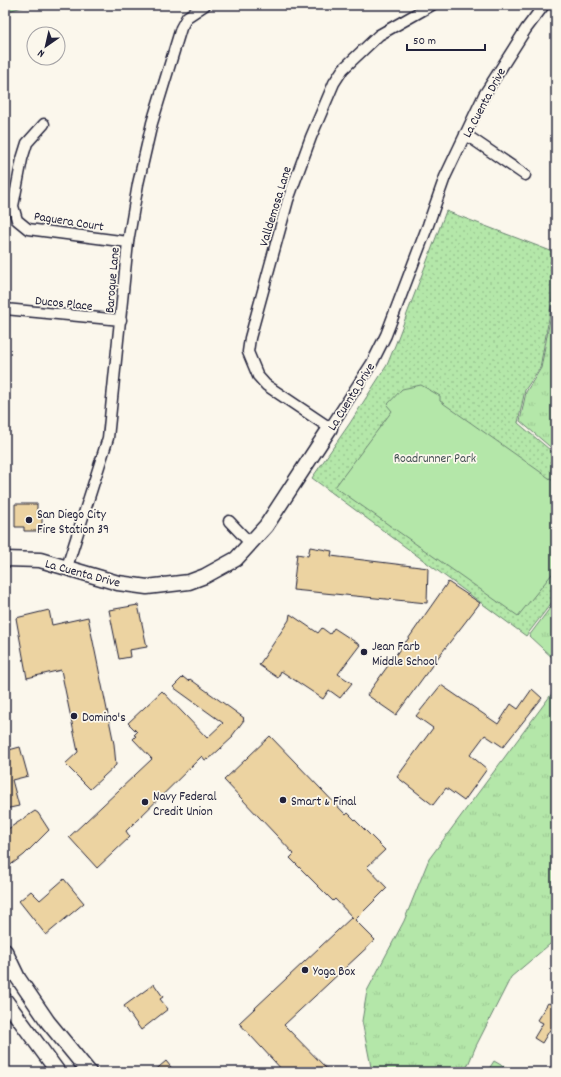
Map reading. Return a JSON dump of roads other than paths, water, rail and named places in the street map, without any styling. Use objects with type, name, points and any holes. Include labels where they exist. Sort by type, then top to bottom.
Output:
[{"type":"street","name":"Baroque Lane","points":[[67,567],[108,438],[128,242],[138,184],[152,123],[181,28],[187,17],[205,5]]},
{"type":"street","name":"Valldemosa Lane","points":[[330,428],[266,385],[258,376],[248,352],[250,338],[288,200],[311,137],[334,83],[343,69],[379,35],[432,5]]},
{"type":"street","name":"La Cuenta Drive","points":[[5,559],[40,560],[118,583],[147,587],[189,582],[205,576],[236,559],[266,526],[372,363],[386,335],[445,177],[465,134],[484,95],[526,29],[544,5]]},
{"type":"street","name":"Paguera Court","points":[[44,124],[27,143],[22,159],[13,206],[17,220],[28,228],[128,242]]},
{"type":"street","points":[[465,134],[525,175]]},
{"type":"street","name":"Ducos Place","points":[[5,309],[121,320]]},
{"type":"street","points":[[229,521],[250,543]]},
{"type":"street","points":[[5,951],[18,978],[48,1022],[89,1072]]},
{"type":"street","points":[[5,1000],[58,1072]]},
{"type":"place","name":"San Diego City Fire Station 39","points":[[29,520]]},
{"type":"place","name":"Jean Farb Middle School","points":[[364,652]]},
{"type":"place","name":"Domino's","points":[[74,716]]},
{"type":"place","name":"Smart & Final","points":[[283,800]]},
{"type":"place","name":"Navy Federal Credit Union","points":[[145,802]]},
{"type":"place","name":"Yoga Box","points":[[305,970]]},
{"type":"park label","name":"Roadrunner Park","points":[[435,457]]}]
